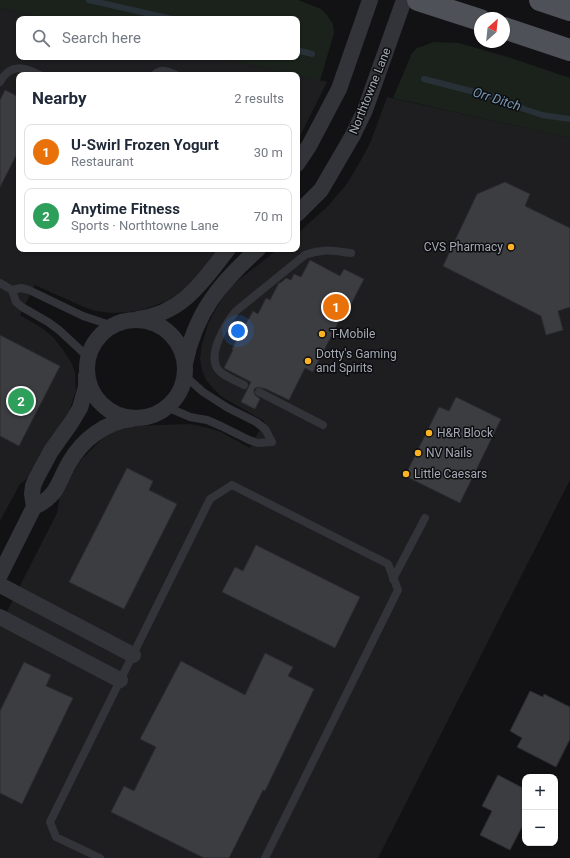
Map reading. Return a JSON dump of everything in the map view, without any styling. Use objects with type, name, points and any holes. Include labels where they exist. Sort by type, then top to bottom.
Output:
[{"type":"main road","points":[[418,0],[474,18]]},
{"type":"main road","points":[[540,0],[570,10]]},
{"type":"main road","points":[[510,30],[570,50]]},
{"type":"street","points":[[300,160],[310,146],[339,89],[370,0]]},
{"type":"street","name":"Northtowne Lane","points":[[300,211],[321,190],[353,134],[368,103],[404,0]]},
{"type":"street","points":[[0,575],[34,507],[33,486],[51,451],[80,408],[86,387],[87,365],[94,343],[104,332],[117,324],[157,316],[172,309],[188,298],[226,252]]},
{"type":"street","points":[[34,507],[46,502],[52,496],[70,461],[94,434],[110,424],[121,420],[139,418],[154,414],[168,407],[177,395],[183,381],[188,350],[197,325],[214,295],[229,276],[255,252]]},
{"type":"street","points":[[132,320],[147,322],[161,327],[173,337],[181,350],[184,370]]},
{"type":"street","points":[[87,365],[90,388],[98,400],[110,411],[124,417],[139,418]]},
{"type":"street","points":[[0,585],[133,655]]},
{"type":"street","points":[[0,617],[120,680]]},
{"type":"lane","points":[[0,82],[3,76],[11,70],[20,68],[34,72]]},
{"type":"lane","points":[[157,72],[170,72]]},
{"type":"lane","points":[[244,385],[223,374],[217,368],[215,358],[216,348],[222,333],[228,321],[236,311],[305,255],[315,251],[327,250],[351,254]]},
{"type":"lane","points":[[0,283],[12,290],[16,302],[22,307],[60,330],[87,365]]},
{"type":"lane","points":[[12,290],[21,288],[29,290],[83,316],[113,326]]},
{"type":"lane","points":[[168,407],[190,417],[207,420],[249,440],[258,443],[272,442],[265,429],[256,422],[228,408],[203,392],[184,370]]},
{"type":"lane","points":[[259,392],[324,424]]},
{"type":"lane","points":[[100,858],[56,837],[50,822],[210,499],[232,485],[388,564],[398,590],[265,858]]},
{"type":"lane","points":[[393,579],[425,518]]},
{"type":"shaded area","points":[[0,0],[298,0],[321,9],[333,24],[334,33],[320,81],[300,76],[300,72],[281,72],[228,60],[300,60],[300,16],[35,16],[0,8]]},
{"type":"shaded area","points":[[0,8],[36,16],[16,16],[16,60],[229,60],[281,72],[16,72],[16,252],[217,252],[186,288],[169,300],[145,309],[130,312],[111,313],[96,311],[35,285],[20,315],[42,328],[53,337],[63,350],[71,362],[75,372],[76,391],[69,411],[28,478],[20,484],[0,521]]},
{"type":"shaded area","points":[[434,42],[459,43],[511,58],[570,78],[570,138],[393,98],[412,53],[417,48]]},
{"type":"shaded area","points":[[300,77],[327,82],[300,136]]},
{"type":"shaded area","points":[[387,97],[570,138],[570,480],[378,858],[0,858],[0,625],[57,513],[60,495],[81,460],[102,439],[111,432],[134,426],[190,424],[219,431],[250,448],[264,421],[222,397],[206,380],[202,370],[200,358],[208,324],[231,286],[274,252],[300,252],[300,231],[328,206],[346,185],[371,141]]},
{"type":"building","points":[[5,90],[16,96],[16,156],[0,187],[0,100]]},
{"type":"building","name":"CVS Pharmacy","points":[[505,182],[530,194],[525,206],[570,228],[570,307],[558,311],[563,330],[546,335],[541,316],[443,266],[477,194]]},
{"type":"building","points":[[310,260],[340,276],[344,269],[364,279],[343,320],[340,319],[313,372],[305,368],[289,400],[266,389],[258,387],[254,389],[255,395],[260,399],[255,409],[241,402],[251,382],[224,368],[233,350],[232,349],[253,311],[258,314],[266,298],[270,300],[279,283],[286,278],[291,280],[294,274],[301,277]]},
{"type":"building","points":[[0,335],[60,366],[19,446],[0,436]]},
{"type":"building","points":[[456,397],[501,419],[460,503],[405,476],[439,407],[449,411]]},
{"type":"building","points":[[127,468],[153,481],[149,490],[177,504],[124,609],[69,582]]},
{"type":"building","points":[[256,545],[360,597],[335,648],[222,592],[235,567],[243,571]]},
{"type":"building","points":[[265,653],[293,667],[288,676],[314,689],[265,791],[263,790],[229,858],[204,858],[111,812],[124,786],[134,791],[156,747],[140,739],[181,661],[245,695]]},
{"type":"building","points":[[24,662],[51,675],[46,686],[73,698],[22,804],[0,793],[0,711]]},
{"type":"building","points":[[530,691],[543,697],[544,694],[570,707],[570,739],[556,767],[517,747],[522,738],[510,731]]},
{"type":"building","points":[[498,775],[522,787],[522,827],[510,850],[480,835],[492,811],[482,806]]},
{"type":"waterway","name":"Orr Ditch","points":[[89,0],[159,16]]},
{"type":"waterway","name":"Orr Ditch","points":[[300,51],[312,54]]},
{"type":"waterway","name":"Orr Ditch","points":[[424,79],[502,99],[542,115],[570,119]]},
{"type":"place","name":"CVS Pharmacy","points":[[511,247]]},
{"type":"place","name":"U-Swirl Frozen Yogurt","points":[[336,307]]},
{"type":"place","name":"T-Mobile","points":[[322,334]]},
{"type":"place","name":"Dotty's Gaming and Spirits","points":[[308,361]]},
{"type":"place","name":"Anytime Fitness","points":[[21,401]]},
{"type":"place","name":"H&R Block","points":[[429,433]]},
{"type":"place","name":"NV Nails","points":[[418,453]]},
{"type":"place","name":"Little Caesars","points":[[406,474]]}]
